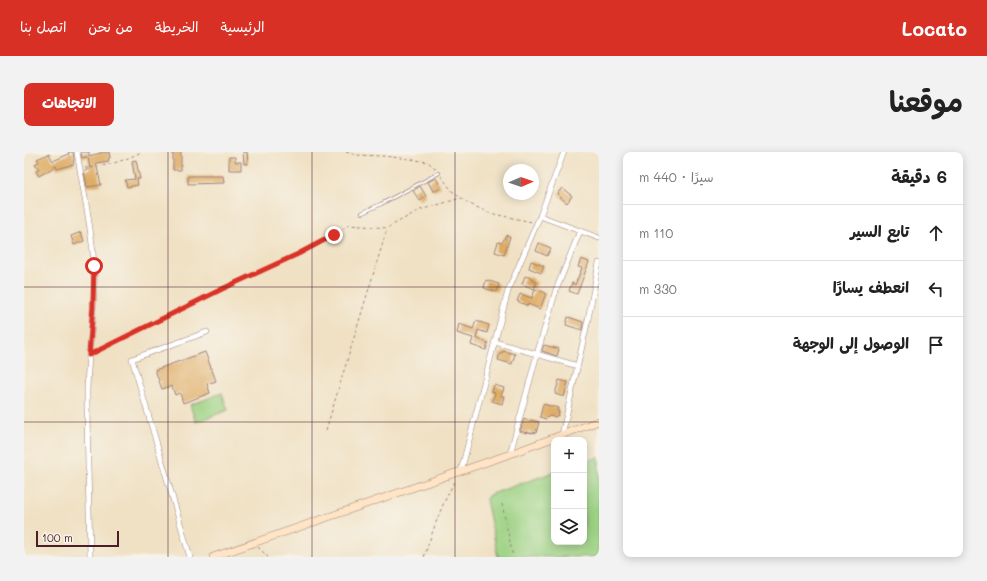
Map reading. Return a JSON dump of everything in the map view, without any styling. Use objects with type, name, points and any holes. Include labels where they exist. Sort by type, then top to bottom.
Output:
[{"type":"street","points":[[77,152],[89,223],[94,266],[93,307],[87,390],[90,557]]},
{"type":"street","points":[[462,471],[508,290],[540,216],[564,152]]},
{"type":"street","points":[[540,216],[599,238]]},
{"type":"street","points":[[510,454],[556,290],[580,231]]},
{"type":"street","points":[[562,435],[599,263]]},
{"type":"street","points":[[190,557],[132,359],[206,332]]},
{"type":"street","points":[[495,342],[578,366]]},
{"type":"street","points":[[213,557],[599,422]]},
{"type":"lane","points":[[362,213],[439,173]]},
{"type":"path","points":[[79,161],[84,168],[92,168],[135,156],[141,152]]},
{"type":"path","points":[[346,152],[356,155],[383,156],[428,162],[439,173],[452,191],[468,203],[489,213],[537,223]]},
{"type":"path","points":[[89,355],[229,286],[298,254],[349,225],[387,228],[420,210],[462,198]]},
{"type":"path","points":[[326,430],[387,228]]},
{"type":"path","points":[[424,557],[438,516],[452,486],[462,471]]},
{"type":"path","points":[[502,504],[513,557]]},
{"type":"path","points":[[254,542],[268,557]]},
{"type":"green space","points":[[222,393],[228,410],[196,422],[190,405]]},
{"type":"green space","points":[[599,457],[599,557],[498,557],[486,499],[489,495],[551,473],[551,545],[587,545],[587,461]]},
{"type":"building","points":[[68,152],[73,152],[74,164],[57,169],[56,166],[39,176],[36,171],[39,169],[35,164],[39,162],[37,159],[49,154],[53,161],[69,154]]},
{"type":"building","points":[[81,152],[89,152],[89,156],[101,152],[109,152],[109,161],[96,163],[101,185],[87,187],[84,171],[90,169],[88,157],[82,158]]},
{"type":"building","points":[[173,152],[181,152],[181,170],[173,170]]},
{"type":"building","points":[[243,152],[247,152],[248,164],[244,164]]},
{"type":"building","points":[[229,157],[235,157],[235,162],[241,162],[241,170],[229,170]]},
{"type":"building","points":[[136,160],[140,179],[137,179],[138,185],[127,187],[125,180],[135,179],[132,161]]},
{"type":"building","points":[[188,176],[223,176],[224,183],[188,184]]},
{"type":"building","points":[[436,178],[441,188],[433,191],[428,182]]},
{"type":"building","points":[[420,186],[426,196],[420,201],[413,191]]},
{"type":"building","points":[[562,188],[572,196],[567,203],[557,194]]},
{"type":"building","points":[[81,232],[84,241],[74,245],[71,236]]},
{"type":"building","points":[[506,235],[510,237],[504,255],[495,252],[498,242],[502,243]]},
{"type":"building","points":[[539,243],[551,248],[547,256],[536,251]]},
{"type":"building","points":[[581,259],[589,262],[577,294],[569,291],[572,283],[575,285],[582,268],[578,267]]},
{"type":"building","points":[[531,261],[544,266],[541,273],[529,268]]},
{"type":"building","points":[[525,276],[534,279],[533,281],[537,282],[534,289],[522,284]]},
{"type":"building","points":[[486,280],[499,284],[497,292],[484,288]]},
{"type":"building","points":[[535,289],[546,293],[540,309],[517,301],[520,294],[532,298]]},
{"type":"building","points":[[568,317],[583,322],[582,330],[566,325]]},
{"type":"building","points":[[476,321],[489,325],[487,333],[478,330],[476,338],[488,343],[486,350],[471,345],[473,338],[457,333],[459,324],[473,329]]},
{"type":"building","points":[[544,345],[559,349],[557,356],[542,351]]},
{"type":"building","points":[[503,351],[515,354],[512,364],[498,360],[500,353]]},
{"type":"building","points":[[205,352],[216,381],[207,384],[210,393],[183,403],[180,393],[175,395],[172,386],[162,389],[155,370]]},
{"type":"building","points":[[559,380],[568,382],[564,397],[555,394]]},
{"type":"building","points":[[494,385],[504,388],[501,396],[504,396],[502,404],[492,401],[495,393],[492,392]]},
{"type":"building","points":[[543,404],[558,408],[558,416],[549,416],[546,419],[540,417]]},
{"type":"building","points":[[524,419],[539,422],[536,433],[520,431]]},
{"type":"route","points":[[94,266],[93,307],[89,355],[222,289],[283,262],[334,235]]}]
